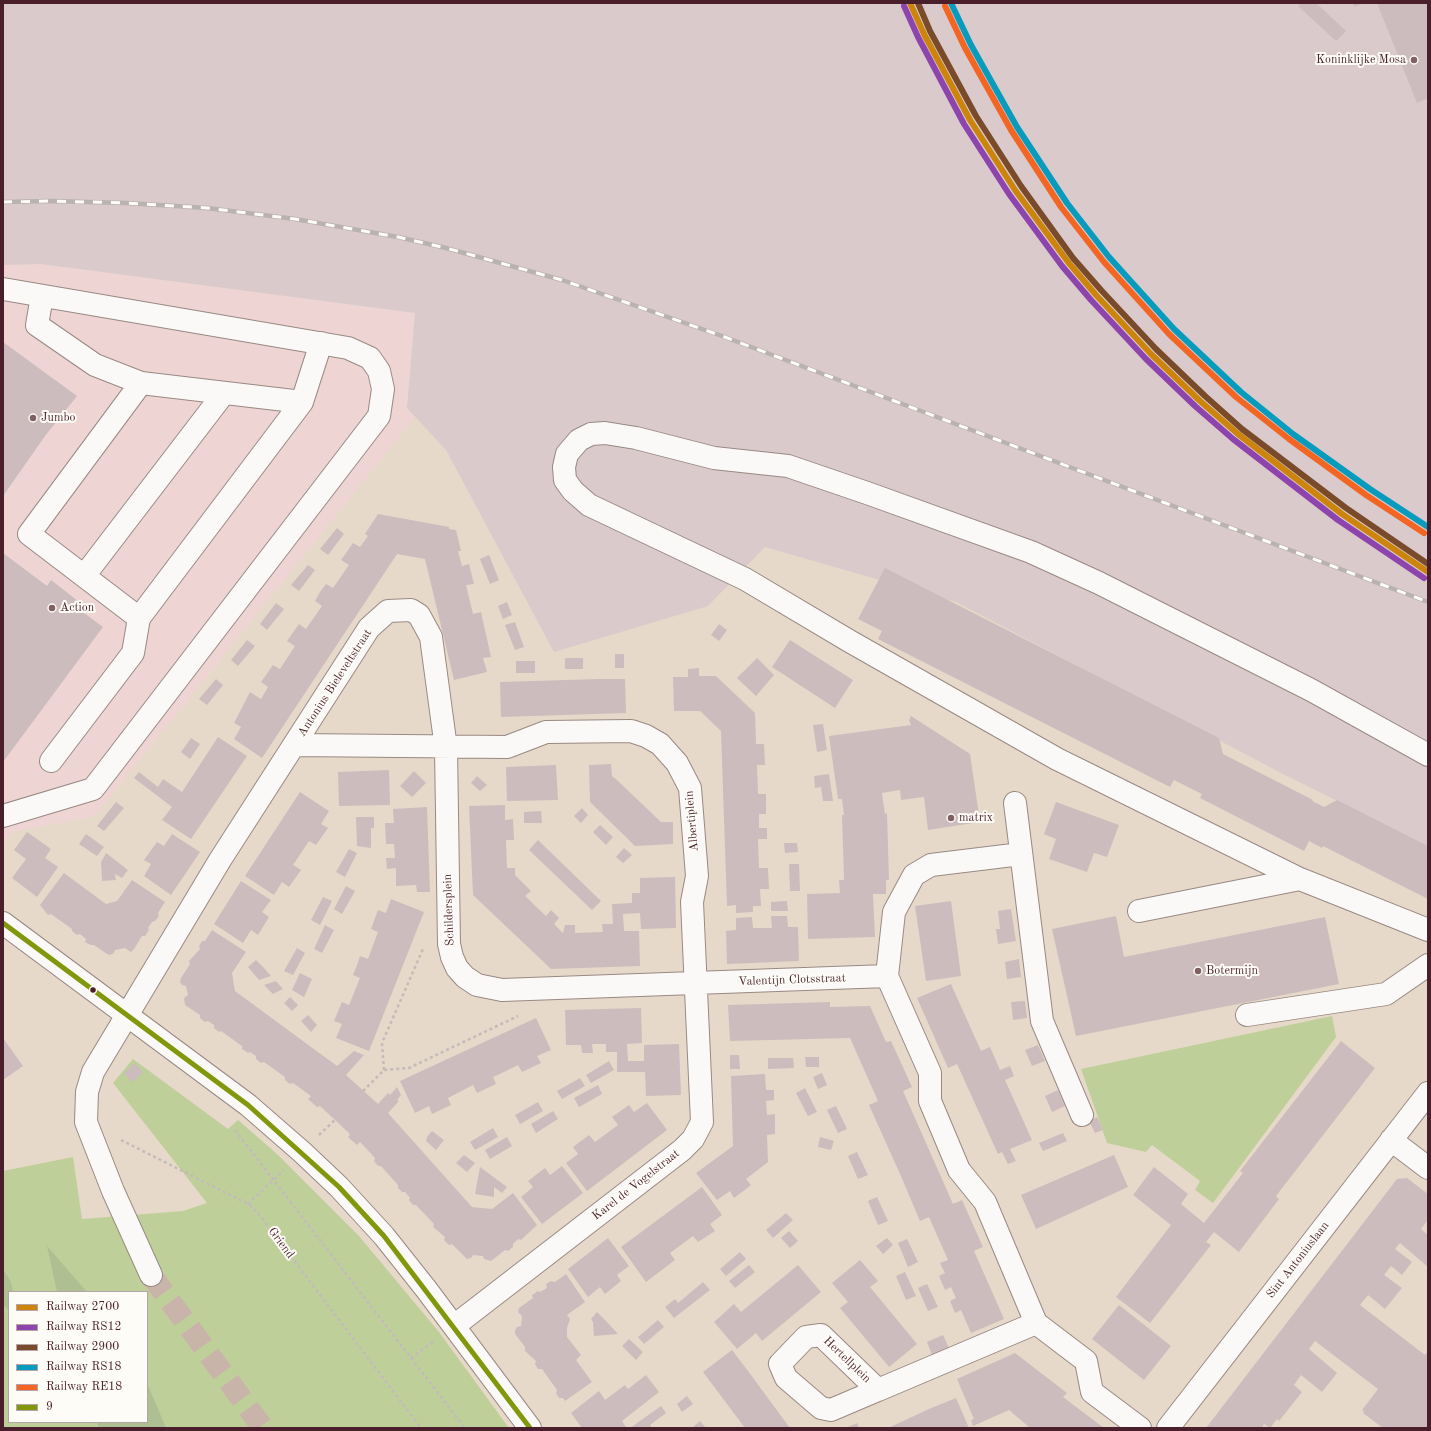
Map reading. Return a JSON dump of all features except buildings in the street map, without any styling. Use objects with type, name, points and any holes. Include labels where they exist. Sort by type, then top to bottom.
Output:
[{"type":"street","points":[[3,289],[348,348],[370,358],[380,371],[383,389],[379,416],[93,789],[3,816]]},
{"type":"street","points":[[42,296],[37,325],[95,365],[140,383],[302,402]]},
{"type":"street","points":[[50,761],[133,653],[139,618],[302,402],[321,343]]},
{"type":"street","points":[[139,618],[29,534],[140,383]]},
{"type":"street","points":[[84,576],[224,393]]},
{"type":"street","points":[[1428,754],[1311,690],[1099,583],[1031,552],[910,508],[788,466],[714,458],[636,438],[605,433],[591,434],[579,440],[570,449],[564,467],[565,480],[573,491],[589,505],[745,579],[851,642],[1057,759],[1300,879],[1428,930]]},
{"type":"street","name":"Antonius Bieleveltstraat","points":[[126,1014],[220,860],[369,628],[388,611],[400,609],[411,610],[419,615],[430,636],[446,748],[295,745]]},
{"type":"street","name":"Albertiplein","points":[[446,748],[507,747],[546,732],[631,731],[646,736],[660,744],[677,763],[690,788],[697,876],[692,902],[696,984]]},
{"type":"street","name":"Schildersplein","points":[[446,748],[450,944],[452,957],[457,968],[465,977],[477,985],[488,988],[521,990],[696,984]]},
{"type":"street","points":[[1015,803],[1042,1021],[1082,1115]]},
{"type":"street","points":[[1021,854],[931,865],[914,875],[894,912],[888,976],[930,1073],[930,1101],[959,1170],[985,1202],[1036,1323],[1086,1360],[1092,1392],[1140,1428]]},
{"type":"street","points":[[1139,911],[1300,879]]},
{"type":"street","points":[[3,923],[248,1105],[302,1152],[359,1208],[454,1326],[530,1428]]},
{"type":"street","points":[[1247,1015],[1386,994],[1428,964]]},
{"type":"street","name":"Valentijn Clotsstraat","points":[[696,984],[888,976]]},
{"type":"street","name":"Karel de Vogelstraat","points":[[454,1326],[682,1150],[693,1139],[702,1122],[696,984]]},
{"type":"street","points":[[126,1014],[93,1072],[87,1092],[86,1122],[113,1191],[151,1275]]},
{"type":"street","name":"Sint Antoniuslaan","points":[[1168,1428],[1428,1093]]},
{"type":"street","points":[[1391,1140],[1428,1168]]},
{"type":"street","name":"Hertellplein","points":[[878,1390],[1036,1323]]},
{"type":"path","points":[[384,1070],[382,1043],[423,949],[450,944]]},
{"type":"path","points":[[364,1091],[384,1070],[409,1068],[521,1014],[521,990]]},
{"type":"path","name":"Griend","points":[[86,1122],[248,1204],[258,1213],[422,1428]]},
{"type":"path","points":[[231,1125],[465,1428]]},
{"type":"path","points":[[248,1204],[302,1152]]},
{"type":"shaded area","points":[[3,3],[1428,3],[1428,846],[1285,775],[956,602],[765,547],[708,606],[554,652],[446,450],[407,408],[415,313],[41,264],[3,265]]},
{"type":"shaded area","points":[[41,264],[415,313],[407,408],[415,417],[95,816],[13,832],[3,844],[3,265]]},
{"type":"green space","points":[[1332,1016],[1336,1037],[1213,1203],[1195,1190],[1200,1181],[1152,1145],[1146,1152],[1107,1143],[1081,1069]]},
{"type":"green space","points":[[133,1059],[228,1129],[238,1120],[277,1154],[359,1236],[439,1332],[509,1428],[3,1428],[3,1171],[73,1157],[82,1219],[183,1211],[207,1203],[113,1083]]},
{"type":"green space","points":[[47,1246],[86,1291],[57,1291]]},
{"type":"green space","points":[[3,1269],[11,1282],[13,1291],[8,1291],[8,1310],[3,1304]]},
{"type":"green space","points":[[148,1385],[166,1428],[99,1428],[97,1423],[148,1423]]},
{"type":"tunnel","points":[[151,1275],[263,1428]]},
{"type":"railway","points":[[3,202],[51,201],[126,203],[207,208],[295,219],[398,237],[446,248],[562,280],[722,336],[1428,602]]},
{"type":"rail line","name":"2700","points":[[910,3],[924,34],[970,120],[1015,190],[1068,262],[1096,295],[1151,354],[1200,401],[1238,434],[1342,514],[1428,572]]},
{"type":"rail line","name":"2900","points":[[918,3],[930,31],[976,116],[1021,186],[1073,258],[1101,290],[1156,349],[1242,429],[1346,508],[1428,564]]},
{"type":"rail line","name":"RS18","points":[[951,3],[971,45],[1017,127],[1067,203],[1109,257],[1174,329],[1241,392],[1293,434],[1370,489],[1428,527]]},
{"type":"rail line","name":"RS12","points":[[904,6],[918,37],[964,124],[1009,194],[1062,266],[1091,300],[1146,359],[1195,406],[1233,439],[1338,520],[1424,578]]},
{"type":"rail line","name":"RE18","points":[[945,6],[965,48],[1011,130],[1061,207],[1104,262],[1169,334],[1236,397],[1289,439],[1366,495],[1424,533]]},
{"type":"transit line","name":"9","points":[[3,923],[248,1105],[339,1187],[384,1236],[530,1428]]},
{"type":"place","name":"Koninklijke Mosa","points":[[1414,60]]},
{"type":"place","name":"Jumbo","points":[[33,418]]},
{"type":"place","name":"Action","points":[[52,608]]},
{"type":"place","name":"matrix","points":[[951,818]]},
{"type":"place","name":"Botermijn","points":[[1198,971]]}]
